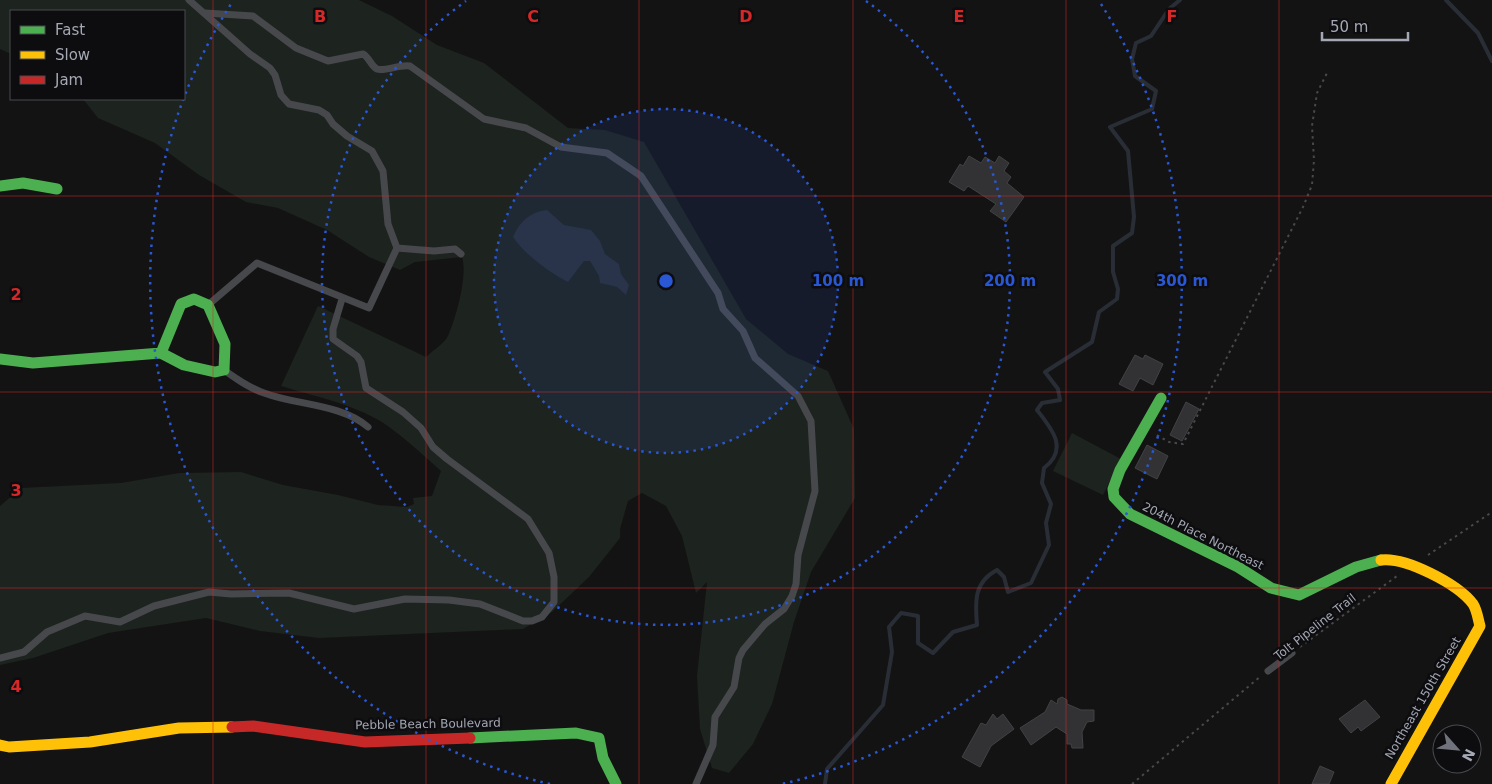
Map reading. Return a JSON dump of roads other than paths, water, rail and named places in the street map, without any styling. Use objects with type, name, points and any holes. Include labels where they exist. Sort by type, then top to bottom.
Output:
[{"type":"street","points":[[0,186],[22,183],[57,189]]},
{"type":"street","points":[[0,359],[33,363],[162,353],[184,365],[215,372],[224,370],[228,352],[222,332],[208,305],[194,299],[181,304],[162,353]]},
{"type":"street","name":"204th Place Northeast","points":[[1161,398],[1125,461],[1113,490],[1116,502],[1130,514],[1238,567],[1271,588],[1299,595],[1356,567],[1388,559],[1412,566],[1449,585],[1473,605],[1480,626]]},
{"type":"street","name":"Northeast 150th Street","points":[[1391,784],[1438,697],[1480,626]]},
{"type":"street","name":"Pebble Beach Boulevard","points":[[0,745],[9,747],[90,742],[179,728],[253,726],[365,742],[576,733],[599,738],[604,758],[616,784]]},
{"type":"lane","points":[[189,0],[250,54],[270,68],[275,75],[281,95],[289,104],[319,110],[328,115],[333,124],[347,136],[372,150],[382,171],[388,224],[397,248],[369,308],[342,299],[257,263],[208,305]]},
{"type":"lane","points":[[205,13],[253,16],[296,48],[328,61],[363,54],[376,68],[382,70],[401,64],[410,66],[484,119],[526,128],[560,147],[607,153],[641,176],[718,293],[723,309],[743,331],[755,358],[798,396],[811,421],[815,491],[798,555],[796,584],[792,596],[784,609],[765,624],[743,650],[739,658],[734,687],[714,717],[713,745],[696,784]]},
{"type":"lane","points":[[397,248],[434,251],[455,249],[461,254]]},
{"type":"lane","points":[[0,658],[24,652],[47,632],[85,616],[120,622],[154,606],[209,592],[231,594],[289,593],[354,609],[405,599],[449,600],[480,604],[523,621],[532,621],[549,611],[554,602],[555,592],[549,553],[528,519],[447,459],[403,412],[366,388],[362,378],[361,362],[357,356],[333,339],[333,329],[342,299]]},
{"type":"lane","points":[[224,370],[247,386],[266,394],[328,408],[362,422],[368,427]]},
{"type":"lane","points":[[1268,671],[1292,653]]},
{"type":"waterway","points":[[825,784],[827,769],[883,705],[892,652],[889,627],[901,613],[918,616],[918,643],[933,653],[953,632],[977,625],[976,600],[980,586],[989,575],[997,570],[1004,577],[1008,592],[1031,583],[1049,545],[1046,523],[1051,504],[1042,483],[1044,468],[1056,454],[1057,446],[1056,439],[1048,424],[1037,410],[1042,403],[1060,400],[1058,389],[1045,372],[1092,342],[1099,312],[1117,299],[1118,289],[1113,272],[1113,246],[1132,233],[1134,217],[1128,151],[1110,127],[1152,109],[1156,91],[1135,76],[1132,59],[1136,43],[1151,36],[1169,9],[1180,0]]},
{"type":"waterway","points":[[1446,0],[1478,33],[1492,61]]}]
